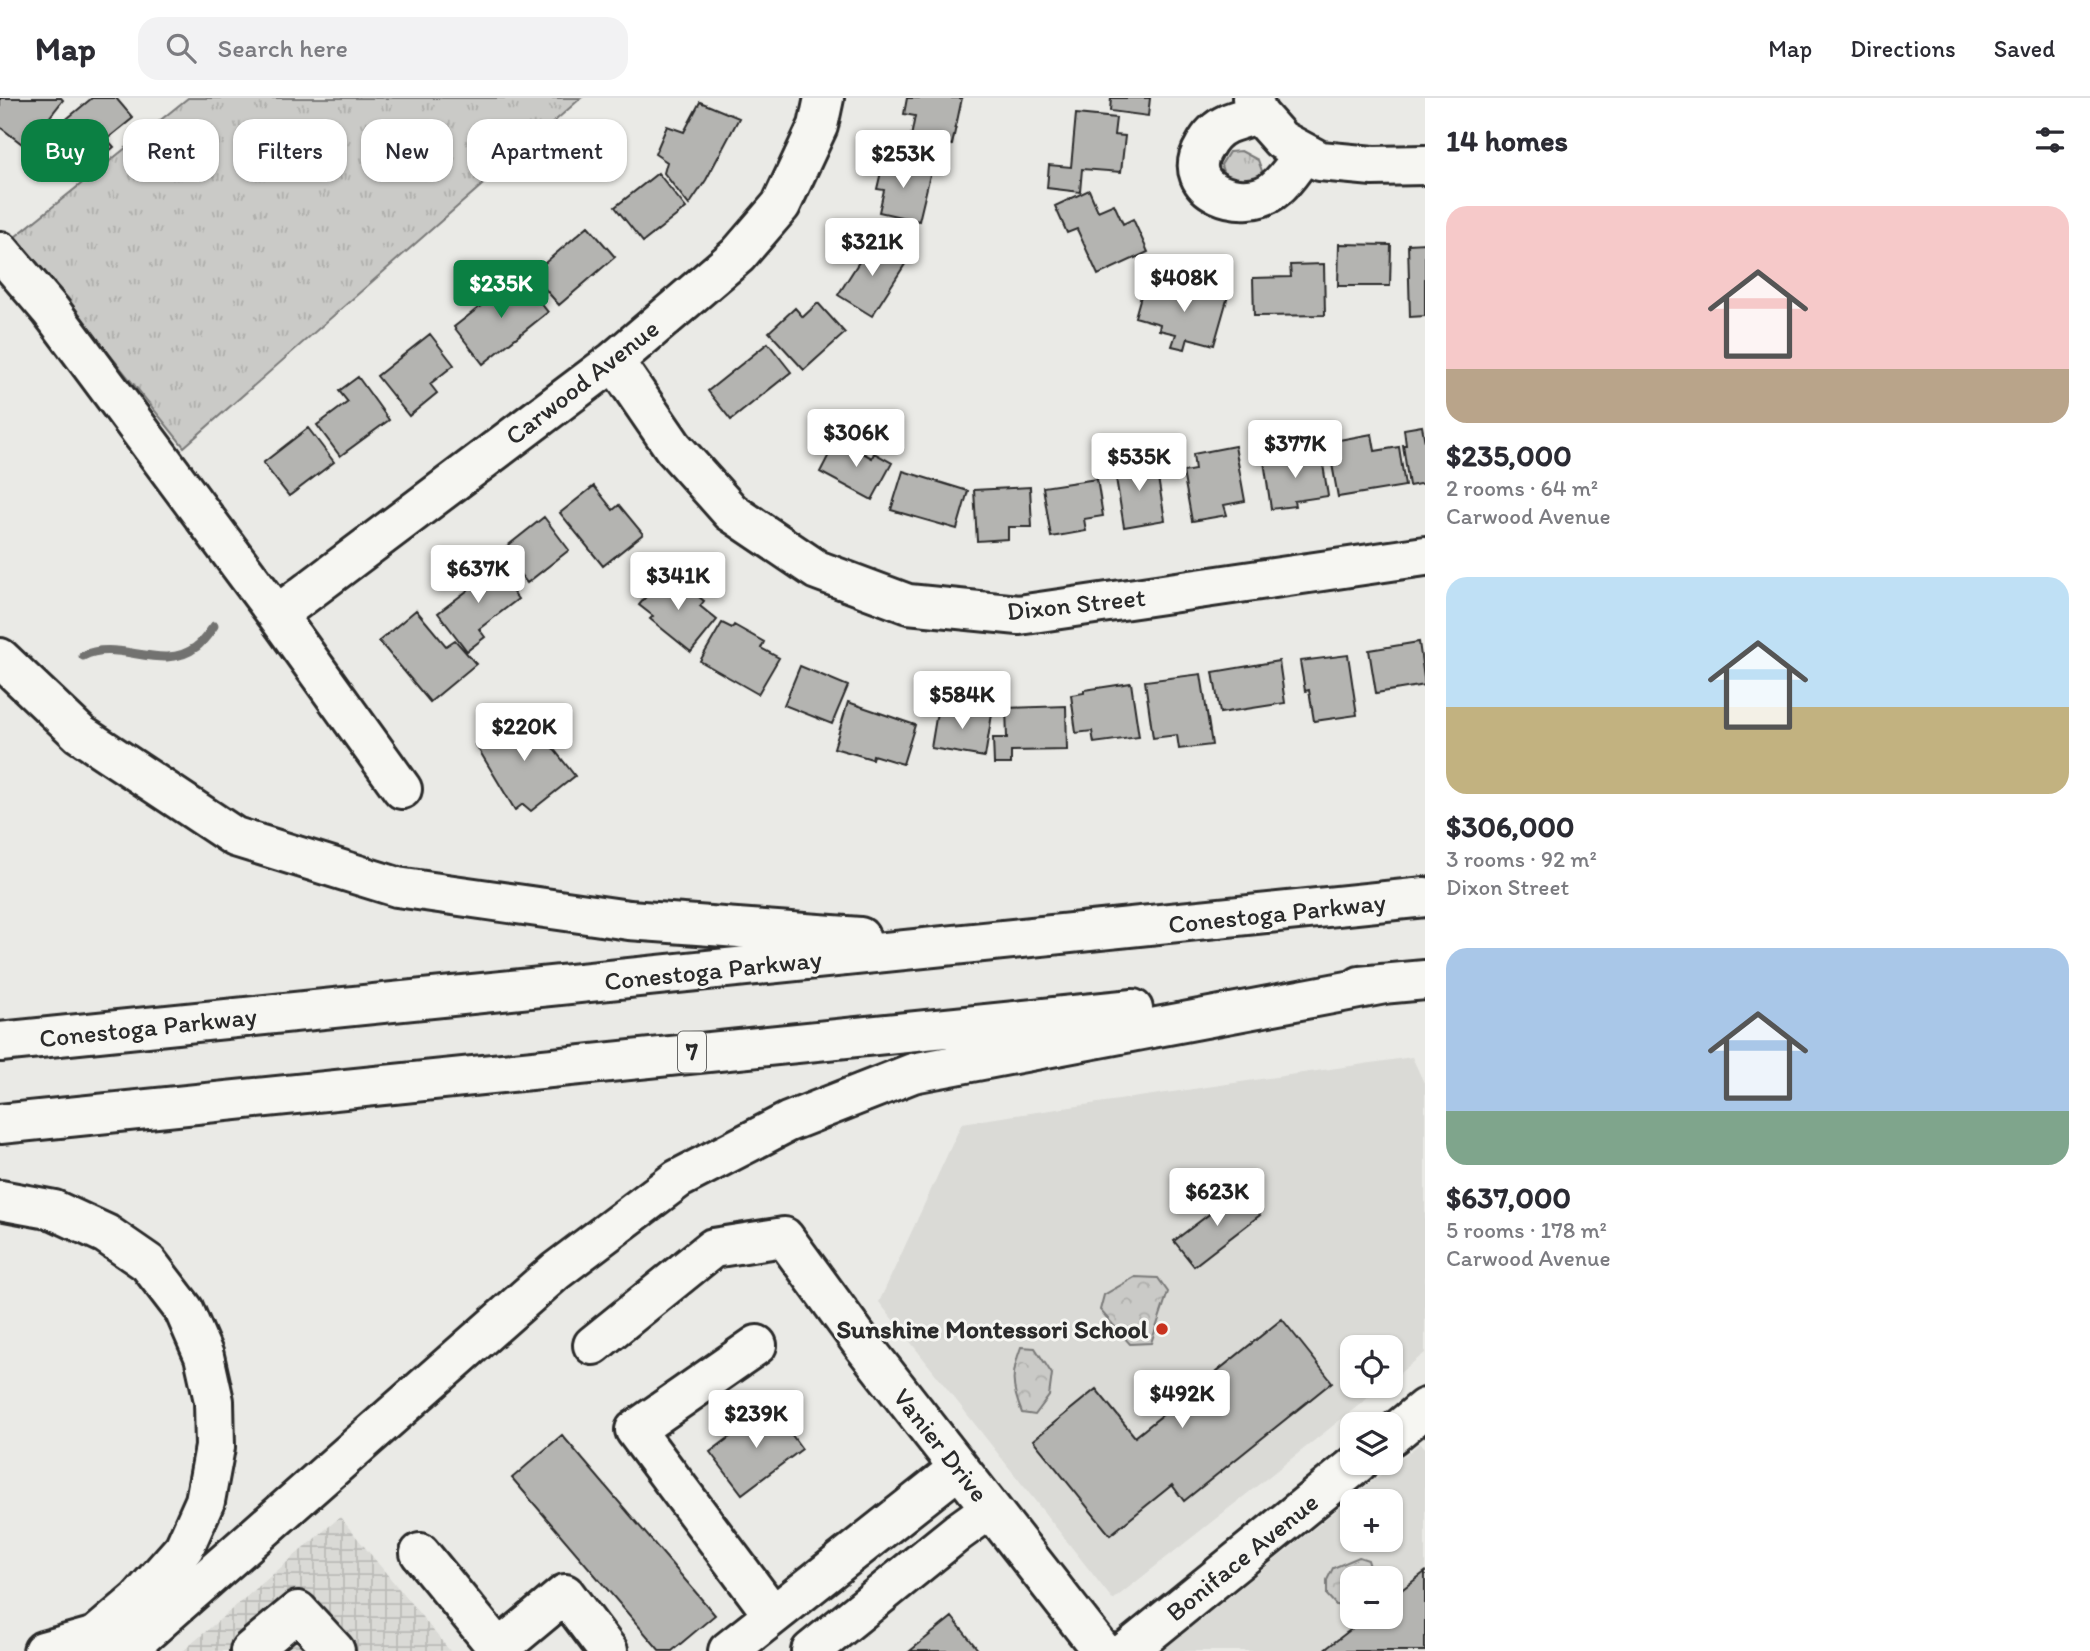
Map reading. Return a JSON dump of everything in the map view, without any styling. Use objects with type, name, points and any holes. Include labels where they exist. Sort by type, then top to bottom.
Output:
[{"type":"main road","name":"Carwood Avenue","points":[[277,615],[614,361],[738,255],[781,205],[818,126],[824,98]]},
{"type":"main road","points":[[1304,154],[1276,189],[1254,199],[1234,200],[1213,193],[1199,175],[1199,155],[1210,136],[1255,106],[1281,140],[1320,161],[1373,166],[1425,166]]},
{"type":"main road","points":[[0,251],[51,311],[277,615],[402,789]]},
{"type":"main road","name":"Dixon Street","points":[[614,361],[673,447],[731,512],[817,570],[908,604],[1019,615],[1425,556]]},
{"type":"main road","points":[[0,657],[80,734],[235,837],[397,887],[629,920],[963,945]]},
{"type":"main road","name":"Conestoga Parkway","points":[[0,1042],[1425,897]]},
{"type":"main road","name":"7","points":[[0,1124],[636,1058],[1425,981]]},
{"type":"main road","points":[[43,1651],[99,1646],[556,1271],[678,1180],[788,1122],[913,1073],[1385,984]]},
{"type":"main road","points":[[0,1200],[54,1210],[106,1234],[148,1263],[184,1310],[204,1356],[215,1401],[215,1447],[205,1501],[184,1548],[99,1646]]},
{"type":"main road","name":"Vanier Drive","points":[[593,1345],[713,1248],[784,1237],[863,1345],[1102,1651]]},
{"type":"main road","points":[[757,1345],[635,1430],[773,1615]]},
{"type":"main road","points":[[1403,1426],[1425,1408]]},
{"type":"main road","points":[[728,1651],[959,1468]]},
{"type":"main road","name":"Boniface Avenue","points":[[1127,1651],[1343,1475]]},
{"type":"main road","points":[[831,1643],[990,1509]]},
{"type":"main road","points":[[420,1553],[500,1650],[565,1594],[608,1651]]},
{"type":"main road","points":[[250,1651],[298,1611],[335,1651]]},
{"type":"shaded area","name":"Sunshine Montessori School","points":[[1412,1057],[1425,1085],[1425,1353],[1403,1370],[1403,1335],[1340,1335],[1340,1398],[1368,1398],[1350,1412],[1340,1412],[1340,1420],[1113,1600],[879,1302],[962,1123]]},
{"type":"shaded area","points":[[1420,1443],[1425,1448],[1425,1651],[1162,1651],[1340,1507],[1340,1552],[1403,1552],[1403,1489],[1363,1489],[1380,1475],[1403,1475],[1403,1457]]},
{"type":"shaded area","points":[[340,1517],[450,1651],[183,1651]]},
{"type":"green space","points":[[188,98],[581,98],[557,119],[467,119],[467,182],[485,182],[184,447],[15,237],[83,182],[109,182],[109,161],[123,150],[123,182],[219,182],[219,119],[162,119]]},
{"type":"green space","points":[[1241,151],[1258,160],[1262,171],[1254,184],[1225,178],[1221,165],[1229,152]]},
{"type":"green space","points":[[1135,1277],[1158,1278],[1168,1292],[1151,1343],[1130,1344],[1100,1310],[1104,1295]]},
{"type":"green space","points":[[1021,1347],[1035,1348],[1052,1374],[1049,1396],[1035,1415],[1022,1413],[1016,1395],[1014,1373]]},
{"type":"green space","points":[[1359,1557],[1368,1560],[1370,1566],[1340,1566],[1340,1606],[1336,1605],[1327,1595],[1327,1580],[1333,1568]]},
{"type":"building","points":[[0,98],[63,100],[48,119],[21,119],[21,143],[0,127]]},
{"type":"building","points":[[92,98],[116,98],[133,118],[123,119],[123,126],[109,137],[109,119],[67,119]]},
{"type":"building","points":[[907,98],[962,98],[952,145],[911,137],[915,116],[904,114]]},
{"type":"building","points":[[1111,98],[1150,98],[1148,116],[1110,111]]},
{"type":"building","points":[[700,102],[739,118],[706,180],[689,205],[664,173],[667,162],[655,154],[667,126],[684,132]]},
{"type":"building","points":[[1076,114],[1116,118],[1114,135],[1125,136],[1121,172],[1082,169],[1080,192],[1047,188],[1049,165],[1071,167]]},
{"type":"building","points":[[884,159],[931,171],[919,221],[879,212],[884,190],[877,189]]},
{"type":"building","points":[[658,173],[686,208],[643,242],[615,207]]},
{"type":"building","points":[[1089,190],[1098,211],[1114,204],[1123,224],[1133,219],[1148,252],[1098,275],[1077,229],[1067,233],[1055,206]]},
{"type":"building","points":[[588,226],[615,257],[559,305],[532,274]]},
{"type":"building","points":[[873,240],[907,261],[872,316],[838,295]]},
{"type":"building","points":[[1425,243],[1425,316],[1410,317],[1408,244]]},
{"type":"building","points":[[1339,244],[1391,245],[1390,286],[1338,286]]},
{"type":"building","points":[[1324,264],[1325,315],[1254,316],[1253,278],[1291,277],[1290,265]]},
{"type":"building","points":[[519,276],[548,312],[483,364],[454,327]]},
{"type":"building","points":[[1144,285],[1192,299],[1195,286],[1228,296],[1214,345],[1188,338],[1185,349],[1172,346],[1176,334],[1159,330],[1160,324],[1135,317]]},
{"type":"building","points":[[818,303],[845,333],[804,370],[769,332],[795,308],[803,317]]},
{"type":"building","points":[[430,334],[454,365],[430,384],[437,393],[409,416],[377,376]]},
{"type":"building","points":[[768,343],[791,372],[731,420],[708,391]]},
{"type":"building","points":[[358,377],[389,420],[340,456],[317,425],[348,402],[339,391]]},
{"type":"building","points":[[1422,426],[1425,442],[1425,483],[1409,486],[1403,445],[1406,445],[1404,429]]},
{"type":"building","points":[[308,428],[334,462],[289,496],[263,463]]},
{"type":"building","points":[[1372,434],[1375,451],[1399,447],[1405,486],[1338,497],[1328,442]]},
{"type":"building","points":[[837,439],[872,458],[874,453],[892,463],[872,500],[820,472]]},
{"type":"building","points":[[1235,446],[1245,501],[1224,505],[1227,515],[1192,521],[1183,472],[1195,470],[1193,454]]},
{"type":"building","points":[[1321,452],[1328,496],[1294,501],[1295,506],[1271,509],[1264,461]]},
{"type":"building","points":[[1155,460],[1165,520],[1124,527],[1114,466]]},
{"type":"building","points":[[903,471],[968,491],[957,529],[891,510]]},
{"type":"building","points":[[1097,479],[1103,516],[1084,519],[1086,531],[1051,537],[1043,487]]},
{"type":"building","points":[[594,486],[613,510],[619,505],[643,534],[603,566],[560,513]]},
{"type":"building","points":[[1030,487],[1032,527],[1008,527],[1008,539],[977,541],[974,490]]},
{"type":"building","points":[[544,517],[569,550],[527,583],[501,551]]},
{"type":"building","points":[[488,560],[518,599],[479,629],[485,637],[467,651],[438,613],[468,590],[461,581]]},
{"type":"building","points":[[664,575],[674,583],[677,579],[704,601],[700,606],[717,620],[691,652],[650,619],[653,616],[639,605]]},
{"type":"building","points":[[416,610],[446,646],[455,640],[476,664],[430,702],[379,641]]},
{"type":"building","points":[[722,623],[732,628],[734,625],[764,642],[761,648],[779,658],[758,694],[700,661]]},
{"type":"building","points":[[1419,642],[1425,685],[1376,693],[1369,650]]},
{"type":"building","points":[[1348,655],[1357,715],[1314,721],[1309,690],[1305,691],[1300,661]]},
{"type":"building","points":[[1279,661],[1285,703],[1220,713],[1213,672]]},
{"type":"building","points":[[800,666],[848,686],[832,724],[784,705]]},
{"type":"building","points":[[1201,674],[1212,745],[1179,749],[1177,735],[1153,738],[1145,681]]},
{"type":"building","points":[[1131,683],[1139,737],[1094,743],[1092,731],[1076,733],[1071,695],[1084,693],[1084,690]]},
{"type":"building","points":[[848,702],[915,725],[903,764],[873,755],[872,759],[834,748]]},
{"type":"building","points":[[938,706],[992,714],[985,757],[931,748]]},
{"type":"building","points":[[1066,706],[1067,750],[1011,751],[1011,764],[994,764],[993,738],[1007,738],[1006,708]]},
{"type":"building","points":[[523,710],[575,776],[531,811],[523,804],[515,810],[476,745]]},
{"type":"building","points":[[1241,1190],[1260,1215],[1194,1266],[1174,1241]]},
{"type":"building","points":[[1282,1319],[1332,1382],[1184,1501],[1172,1485],[1110,1535],[1033,1440],[1096,1389],[1135,1437]]},
{"type":"building","points":[[771,1406],[802,1449],[742,1494],[710,1452]]},
{"type":"building","points":[[562,1435],[715,1615],[672,1651],[660,1651],[512,1478]]},
{"type":"building","points":[[1425,1572],[1425,1651],[1323,1651],[1351,1629],[1403,1629],[1403,1589]]},
{"type":"building","points":[[952,1617],[979,1651],[910,1651]]},
{"type":"waterway","points":[[83,656],[110,651],[155,657],[183,654],[199,645],[214,626]]},
{"type":"place","name":"Sunshine Montessori School","points":[[1162,1329]]}]
